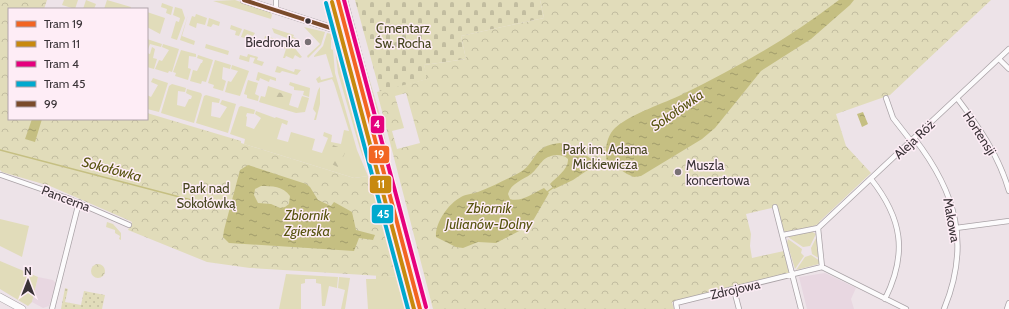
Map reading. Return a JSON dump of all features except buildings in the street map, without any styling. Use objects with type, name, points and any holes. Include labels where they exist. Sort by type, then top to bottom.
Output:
[{"type":"main road","points":[[244,0],[342,32],[352,30]]},
{"type":"main road","points":[[344,0],[425,309]]},
{"type":"main road","points":[[0,296],[22,309]]},
{"type":"street","points":[[276,0],[276,10]]},
{"type":"street","name":"Aleja Róż","points":[[783,236],[818,228],[1009,49]]},
{"type":"street","points":[[999,59],[1009,69]]},
{"type":"street","name":"Makowa","points":[[886,98],[893,118],[929,157],[948,193],[956,228],[957,270],[953,287],[944,309]]},
{"type":"street","name":"Hortensji","points":[[957,98],[981,129],[998,159],[1009,191]]},
{"type":"street","name":"Pancerna","points":[[1,175],[79,202],[129,225]]},
{"type":"street","points":[[871,179],[890,205],[895,218],[899,237],[898,266],[886,299]]},
{"type":"street","points":[[52,309],[79,202]]},
{"type":"street","points":[[775,207],[801,309]]},
{"type":"street","points":[[956,228],[1009,221]]},
{"type":"street","points":[[818,228],[822,266],[906,309]]},
{"type":"street","name":"Zdrojowa","points":[[677,309],[676,303],[734,290],[822,266]]},
{"type":"street","points":[[734,290],[739,309]]},
{"type":"street","points":[[1007,309],[1009,303]]},
{"type":"shaded area","points":[[825,273],[856,288],[851,299],[854,309],[807,309],[799,277]]},
{"type":"shaded area","points":[[38,277],[53,280],[56,283],[49,306],[43,308],[32,302]]},
{"type":"green space","name":"Park nad Sokołówką","points":[[0,0],[47,0],[44,8],[8,8],[8,120],[148,120],[148,113],[241,141],[241,143],[354,178],[368,176],[377,201],[398,277],[250,268],[207,262],[128,230],[132,222],[128,220],[50,186],[2,172],[0,170]]},
{"type":"green space","points":[[64,0],[78,0],[75,8],[62,5]]},
{"type":"green space","points":[[86,0],[96,4],[94,8],[83,8]]},
{"type":"green space","points":[[107,0],[131,7],[130,8],[104,8]]},
{"type":"green space","points":[[235,0],[270,12],[272,15],[271,19],[213,1]]},
{"type":"green space","name":"Cmentarz Św. Rocha","points":[[355,0],[540,0],[544,18],[461,36],[466,59],[424,65],[428,79],[380,92]]},
{"type":"green space","name":"Park im. Adama Mickiewicza","points":[[540,0],[991,0],[890,95],[836,114],[846,146],[871,173],[819,222],[820,223],[787,233],[783,230],[776,207],[746,214],[751,234],[750,246],[752,258],[784,251],[789,274],[672,302],[674,309],[433,309],[377,92],[427,79],[424,65],[466,59],[461,36],[544,18]],"holes":[[[406,93],[420,143],[397,149],[392,131],[404,128],[395,96]]]},
{"type":"green space","points":[[162,3],[173,7],[171,15],[166,13],[167,9],[161,7]]},
{"type":"green space","points":[[175,7],[182,9],[185,18],[177,40],[171,38],[176,21],[179,22],[180,18],[173,15]]},
{"type":"green space","points":[[148,12],[165,18],[160,34],[148,28]]},
{"type":"green space","points":[[196,14],[207,18],[205,25],[197,23],[196,28],[189,25],[192,16],[195,17]]},
{"type":"green space","points":[[188,15],[182,36],[195,41],[194,45],[180,40]]},
{"type":"green space","points":[[209,18],[220,22],[219,26],[213,24],[211,27],[207,26]]},
{"type":"green space","points":[[231,25],[242,29],[239,36],[235,35],[236,31],[230,29]]},
{"type":"green space","points":[[304,27],[325,32],[321,45],[308,58],[307,56],[320,44]]},
{"type":"green space","points":[[272,28],[294,35],[293,37],[298,39],[295,41],[274,33]]},
{"type":"green space","points":[[244,29],[255,33],[253,36],[247,34],[245,38],[241,37]]},
{"type":"green space","points":[[327,33],[332,34],[333,38],[331,40],[331,49],[333,50],[335,73],[357,150],[368,176],[354,178],[244,144],[245,139],[230,134],[239,107],[241,106],[255,110],[254,114],[247,113],[246,116],[246,126],[254,129],[261,118],[255,114],[256,111],[288,121],[287,125],[282,123],[277,139],[288,142],[291,132],[315,139],[312,150],[322,153],[328,138],[323,136],[324,132],[332,135],[331,142],[341,144],[344,130],[349,131],[334,83],[332,79],[318,83],[316,79],[320,76],[321,80],[333,77],[326,54],[314,57],[323,46]]},
{"type":"green space","points":[[337,34],[343,36],[416,309],[410,309],[380,201],[360,149],[338,73],[336,57]]},
{"type":"green space","points":[[265,36],[276,39],[274,47],[270,46],[271,42],[264,40]]},
{"type":"green space","points":[[148,39],[162,44],[161,47],[150,44],[148,49]]},
{"type":"green space","points":[[278,40],[293,46],[302,57],[300,58],[295,55],[293,59],[286,56],[283,58],[286,49],[276,45]]},
{"type":"green space","points":[[163,44],[179,49],[172,72],[169,71],[168,73],[155,69],[159,60],[162,61],[169,50],[162,47]]},
{"type":"green space","points":[[206,44],[229,51],[228,55],[205,48]]},
{"type":"green space","points":[[152,47],[155,49],[153,58],[157,59],[154,69],[148,67],[148,53],[150,54]]},
{"type":"green space","points":[[181,50],[196,54],[196,57],[189,56],[188,68],[191,69],[188,80],[175,76],[176,73],[173,72]]},
{"type":"green space","points":[[248,54],[258,57],[257,60],[264,62],[262,66],[253,63],[255,58],[250,57],[249,62],[239,59],[240,55],[247,57]]},
{"type":"green space","points":[[198,55],[213,60],[206,82],[202,81],[201,84],[190,81],[193,70],[197,71],[203,60],[197,58]]},
{"type":"green space","points":[[215,60],[231,65],[230,69],[223,67],[222,79],[226,81],[223,91],[213,88],[214,85],[208,83]]},
{"type":"green space","points":[[232,65],[249,71],[240,96],[225,92],[228,81],[231,82],[238,71],[231,69]]},
{"type":"green space","points":[[277,66],[294,72],[295,69],[301,70],[297,75],[282,71],[280,73],[275,72]]},
{"type":"green space","points":[[367,71],[382,122],[387,151]]},
{"type":"green space","points":[[258,72],[276,78],[276,81],[270,79],[269,82],[260,78],[259,81],[256,80]]},
{"type":"green space","points":[[153,78],[168,83],[159,112],[148,109],[148,96],[151,97],[158,85],[151,82]]},
{"type":"green space","points":[[248,80],[258,83],[255,94],[259,96],[258,101],[247,98],[247,95],[244,94]]},
{"type":"green space","points":[[290,82],[310,88],[309,97],[303,95],[304,91],[294,90],[294,87],[289,85]]},
{"type":"green space","points":[[172,84],[186,88],[185,92],[178,91],[177,105],[185,107],[189,99],[191,99],[192,96],[186,93],[187,89],[201,93],[202,95],[194,123],[161,113],[169,86]]},
{"type":"green space","points":[[268,86],[292,94],[289,105],[298,108],[302,96],[309,98],[305,112],[296,113],[259,102],[261,96],[265,97]]},
{"type":"green space","points":[[320,87],[320,104],[316,120],[314,120],[316,113],[313,109]]},
{"type":"green space","points":[[270,90],[288,95],[285,107],[267,100]]},
{"type":"green space","points":[[206,95],[220,99],[219,103],[212,102],[211,116],[220,118],[227,107],[220,104],[222,100],[236,104],[228,133],[196,123],[204,96]]},
{"type":"green space","points":[[333,145],[341,148],[345,153],[338,167],[329,163],[329,157]]},
{"type":"green space","points":[[0,219],[29,226],[22,257],[0,246]]},
{"type":"green space","points":[[107,222],[113,224],[121,233],[121,240],[119,239],[120,236],[115,233],[115,230],[106,227]]},
{"type":"green space","points":[[811,231],[816,234],[810,246],[803,247],[788,237]]},
{"type":"green space","points":[[817,236],[820,259],[812,254],[811,248]]},
{"type":"green space","points":[[788,239],[802,249],[801,253],[804,256],[795,269],[787,243]]},
{"type":"green space","points":[[811,255],[820,261],[819,264],[796,270],[805,257]]},
{"type":"green space","points":[[0,261],[38,277],[32,302],[28,306],[0,289]]},
{"type":"green space","points":[[98,264],[103,266],[105,271],[103,276],[98,278],[93,276],[91,271],[93,266]]},
{"type":"green space","points":[[286,274],[338,277],[337,288],[329,286],[325,306],[322,306],[321,284],[316,283],[316,279],[305,279],[305,283],[301,284],[301,309],[279,309]]},
{"type":"green space","points":[[376,275],[398,277],[407,309],[368,309],[366,279],[376,279]]},
{"type":"green space","points":[[339,277],[350,278],[345,309],[341,309],[345,290],[338,288]]},
{"type":"green space","points":[[65,288],[68,289],[65,302],[81,305],[84,291],[105,295],[102,309],[61,309]]},
{"type":"water","points":[[839,0],[854,0],[811,39],[761,71],[715,128],[702,139],[641,176],[634,177],[627,174],[607,161],[606,153],[608,139],[612,131],[621,123],[638,113],[683,94],[744,62],[783,39],[821,14]]},
{"type":"water","points":[[863,112],[868,124],[862,127],[857,114]]},
{"type":"water","points":[[32,120],[42,120],[35,142],[25,139]]},
{"type":"water","name":"Zbiornik Julianów-Dolny","points":[[560,143],[574,146],[591,159],[601,159],[601,161],[573,180],[554,189],[550,184],[564,170],[568,163],[568,159],[561,155],[548,157],[544,159],[531,174],[514,184],[508,194],[510,199],[519,200],[544,188],[549,193],[534,219],[527,227],[496,243],[478,242],[463,248],[456,247],[436,237],[436,232],[443,214],[456,200],[463,196],[488,188],[517,174],[524,170],[539,151],[550,145]]},
{"type":"water","name":"Zbiornik Zgierska","points":[[248,165],[306,184],[310,187],[318,200],[331,206],[334,202],[352,212],[356,230],[375,235],[373,240],[359,238],[354,251],[229,243],[223,237],[224,230],[240,170]],"holes":[[[261,186],[281,188],[290,196],[289,204],[280,208],[271,204],[258,203],[254,195],[255,189]]]},
{"type":"waterway","name":"Sokołówka","points":[[0,150],[218,207]]},
{"type":"waterway","name":"Sokołówka","points":[[547,192],[554,187]]},
{"type":"tram line","name":"19","points":[[338,0],[420,309]]},
{"type":"tram line","name":"4","points":[[344,0],[426,307]]},
{"type":"tram line","name":"11","points":[[332,2],[414,309]]},
{"type":"tram line","name":"45","points":[[326,3],[408,309]]},
{"type":"transit line","name":"99","points":[[244,0],[343,32],[352,30]]},
{"type":"transit line","name":"99","points":[[352,30],[425,309]]},
{"type":"place","name":"Biedronka","points":[[308,42]]},
{"type":"place","name":"Muszla koncertowa","points":[[678,172]]}]
